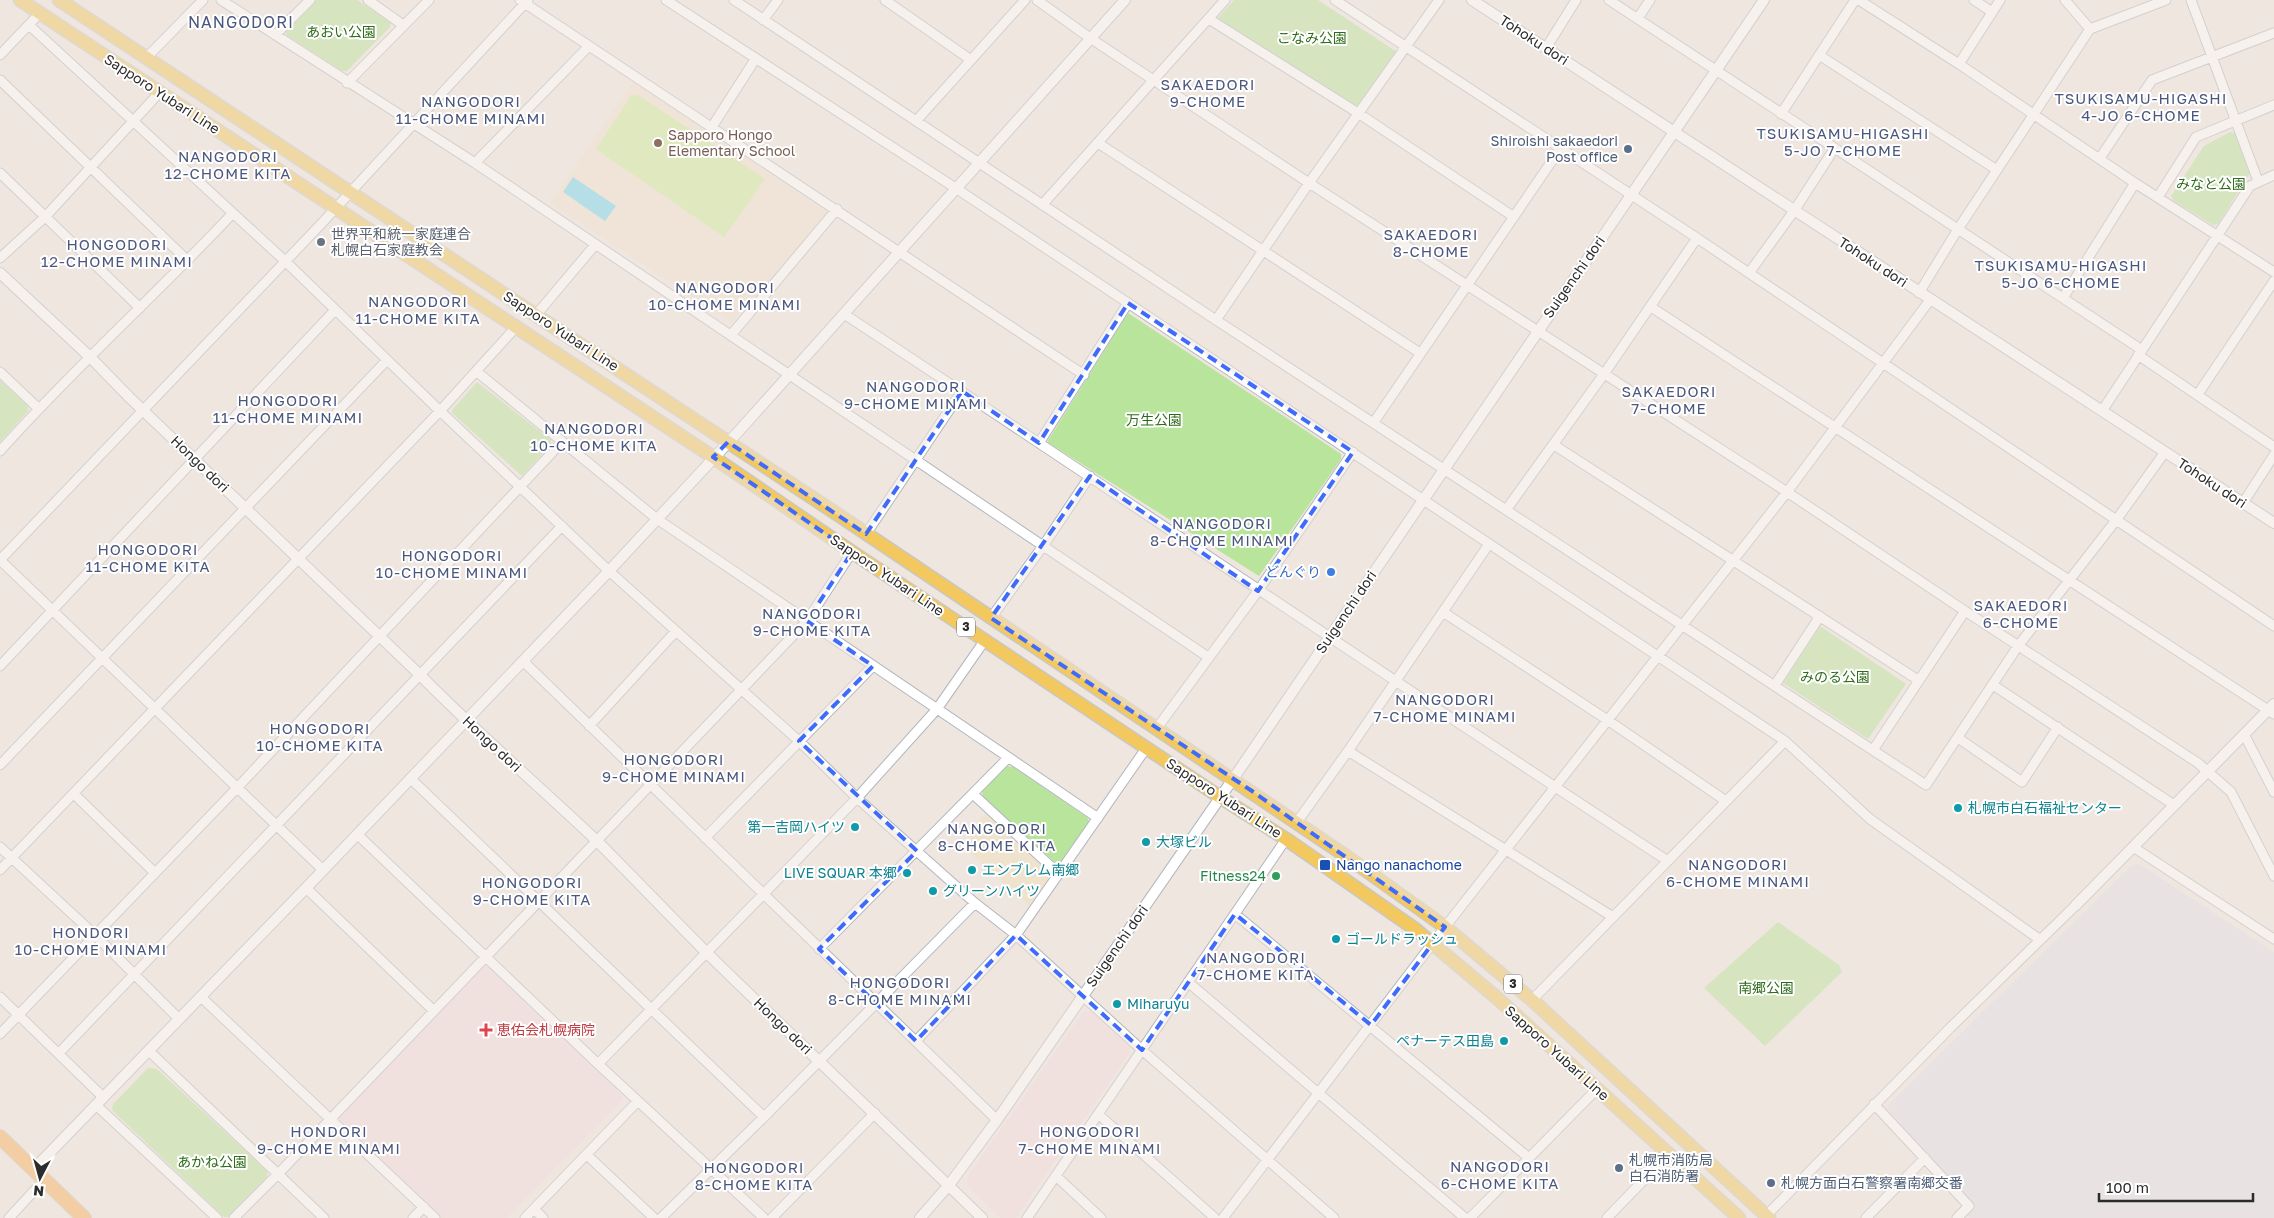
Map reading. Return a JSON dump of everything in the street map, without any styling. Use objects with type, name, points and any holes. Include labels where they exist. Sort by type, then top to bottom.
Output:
[{"type":"highway","points":[[0,1138],[84,1218]]},
{"type":"main road","name":"Sapporo Yubari Line","points":[[20,0],[713,457],[852,552],[1286,839],[1433,942],[1739,1218]]},
{"type":"main road","name":"Sapporo Yubari Line","points":[[59,0],[728,442],[1297,822],[1444,927],[1532,1000],[1766,1217]]},
{"type":"street","points":[[147,58],[202,0]]},
{"type":"street","points":[[221,0],[347,83],[475,163],[1208,656]]},
{"type":"street","points":[[276,35],[310,0]]},
{"type":"street","points":[[368,0],[403,25]]},
{"type":"street","points":[[347,83],[429,0]]},
{"type":"street","points":[[666,0],[956,189],[1489,544],[1658,654],[1785,741],[1870,819],[2039,940]]},
{"type":"street","points":[[734,0],[916,121],[978,165],[1374,422],[1443,471],[1506,510],[1681,626],[1776,685],[1926,785],[1994,685],[2018,646],[2117,519],[2164,452]]},
{"type":"street","points":[[763,20],[778,0]]},
{"type":"street","points":[[885,0],[970,60]]},
{"type":"street","points":[[916,121],[1025,0]]},
{"type":"street","points":[[1037,0],[1090,38],[1309,183],[1787,492],[2208,771],[2231,792],[2274,876]]},
{"type":"street","points":[[33,1170],[358,835],[609,571],[902,252],[1125,0]]},
{"type":"street","points":[[1042,205],[1225,0]]},
{"type":"street","points":[[1334,0],[1631,194],[2274,626]]},
{"type":"street","points":[[1216,320],[1309,183],[1439,0]]},
{"type":"street","name":"Tohoku dori","points":[[1472,0],[2274,524]]},
{"type":"street","points":[[1546,48],[1576,0]]},
{"type":"street","points":[[1609,0],[2063,298],[2274,447]]},
{"type":"street","points":[[1638,18],[1650,0]]},
{"type":"street","name":"Suigenchi dori","points":[[920,1218],[949,1185],[997,1120],[1083,996],[1764,0]]},
{"type":"street","points":[[1781,114],[1857,0],[1959,64],[2135,183],[2274,272]]},
{"type":"street","points":[[1974,0],[1992,12]]},
{"type":"street","points":[[1959,64],[2000,0]]},
{"type":"street","points":[[2065,0],[2090,29]]},
{"type":"street","points":[[1919,293],[1958,229],[2090,29],[2166,0]]},
{"type":"street","points":[[2191,0],[2258,181]]},
{"type":"street","points":[[323,870],[0,560],[335,209],[525,1],[588,46],[1084,374]]},
{"type":"street","points":[[0,54],[40,13]]},
{"type":"street","points":[[1208,19],[1358,113],[1514,217]]},
{"type":"street","points":[[29,25],[286,261],[440,411],[609,571],[799,741],[857,798],[975,903],[1016,935],[1142,1050],[1334,1218]]},
{"type":"street","points":[[2100,158],[2152,80],[2274,33]]},
{"type":"street","points":[[475,163],[588,46]]},
{"type":"street","points":[[1820,54],[1997,170]]},
{"type":"street","points":[[712,127],[756,58]]},
{"type":"street","points":[[0,80],[188,261]]},
{"type":"street","points":[[0,258],[45,217],[160,92]]},
{"type":"street","points":[[2158,197],[2196,137],[2274,105]]},
{"type":"street","points":[[1098,143],[1420,354]]},
{"type":"street","points":[[1374,422],[1466,284],[1560,149]]},
{"type":"street","points":[[1749,273],[1794,211],[1834,149]]},
{"type":"street","points":[[0,173],[140,308]]},
{"type":"street","points":[[2102,411],[2250,186],[2274,175]]},
{"type":"street","points":[[2063,298],[2135,183]]},
{"type":"street","points":[[731,335],[837,209]]},
{"type":"street","points":[[0,451],[38,408],[188,261],[233,213]]},
{"type":"street","points":[[1506,510],[1604,374],[1697,238]]},
{"type":"street","points":[[536,315],[595,245]]},
{"type":"street","name":"Hongo dori","points":[[0,273],[420,674],[466,721],[596,841],[818,1061],[876,1113],[982,1218]]},
{"type":"street","points":[[2198,394],[2274,281]]},
{"type":"street","points":[[1222,1218],[1444,927],[1606,719],[1658,654],[1667,646],[1787,492],[1930,300]]},
{"type":"street","points":[[1039,443],[1128,303]]},
{"type":"street","points":[[1651,307],[2272,710],[2244,734],[2134,847],[1874,1104],[1766,1217]]},
{"type":"street","points":[[0,666],[194,458],[336,310]]},
{"type":"street","points":[[844,314],[1090,476],[1395,683],[1668,861]]},
{"type":"street","points":[[0,870],[440,411],[516,327]]},
{"type":"street","points":[[0,765],[387,360]]},
{"type":"street","points":[[476,371],[657,519],[1098,818]]},
{"type":"street","points":[[0,372],[38,408]]},
{"type":"street","points":[[866,534],[962,391]]},
{"type":"street","points":[[0,1034],[20,1016],[96,936],[562,442]]},
{"type":"street","points":[[1554,445],[1918,680]]},
{"type":"street","points":[[1157,728],[1208,656],[1258,591],[1353,452]]},
{"type":"street","points":[[2243,503],[2274,455]]},
{"type":"street","points":[[991,618],[1090,476]]},
{"type":"street","points":[[58,1053],[562,526]]},
{"type":"street","points":[[1297,822],[1395,683],[1489,544]]},
{"type":"street","points":[[234,1218],[486,957],[740,688],[807,621],[852,552]]},
{"type":"street","points":[[1873,750],[1964,611]]},
{"type":"street","points":[[1443,612],[1606,719],[1726,801]]},
{"type":"street","points":[[1776,685],[1820,616]]},
{"type":"street","points":[[589,726],[676,631]]},
{"type":"street","points":[[598,1064],[857,798],[937,709],[985,640]]},
{"type":"street","points":[[523,661],[997,1120]]},
{"type":"street","points":[[705,838],[874,666]]},
{"type":"street","points":[[1994,685],[2174,805]]},
{"type":"street","points":[[1958,738],[2022,782],[2058,727]]},
{"type":"street","points":[[2244,734],[2274,792]]},
{"type":"street","points":[[1532,1000],[1785,741]]},
{"type":"street","points":[[916,1041],[1016,935],[1146,747]]},
{"type":"street","points":[[1348,750],[1613,917]]},
{"type":"street","points":[[819,949],[1008,758]]},
{"type":"street","points":[[411,778],[764,1117]]},
{"type":"street","points":[[74,794],[155,873]]},
{"type":"street","points":[[973,794],[1059,874]]},
{"type":"street","points":[[358,835],[598,1064],[764,1218]]},
{"type":"street","points":[[1027,1218],[1286,839]]},
{"type":"street","points":[[0,847],[96,936],[179,1019]]},
{"type":"street","points":[[2134,847],[2274,939]]},
{"type":"street","points":[[306,888],[434,1011]]},
{"type":"street","points":[[661,1218],[764,1117],[975,903]]},
{"type":"street","points":[[1235,914],[1529,1158]]},
{"type":"street","points":[[1188,982],[1466,1218]]},
{"type":"street","points":[[0,997],[58,1053],[100,1101],[217,1218]]},
{"type":"street","points":[[201,997],[435,1218]]},
{"type":"street","points":[[149,1051],[324,1218]]},
{"type":"street","points":[[1470,1218],[1596,1089]]},
{"type":"street","points":[[525,1218],[638,1101]]},
{"type":"street","points":[[1874,1104],[1969,1206],[1957,1218]]},
{"type":"street","points":[[772,1218],[876,1113]]},
{"type":"street","points":[[1098,1114],[1214,1218]]},
{"type":"street","points":[[587,1154],[654,1218]]},
{"type":"street","points":[[1607,1218],[1669,1154]]},
{"type":"street","points":[[1866,1218],[1925,1158]]},
{"type":"street","points":[[1056,1176],[1101,1218]]},
{"type":"street","points":[[9,1218],[44,1180]]},
{"type":"street","points":[[413,1218],[424,1207]]},
{"type":"street","points":[[534,1209],[543,1218]]},
{"type":"highlighted area","points":[[1128,303],[1353,452],[1258,591],[1090,476],[991,618],[1252,791],[1445,927],[1371,1025],[1235,914],[1142,1050],[1016,935],[916,1041],[819,949],[917,851],[799,741],[873,666],[807,621],[852,552],[713,457],[728,442],[866,534],[962,391],[1039,443]]},
{"type":"shaded area","name":"Sapporo Hongo Elementary School","points":[[633,82],[827,212],[827,215],[731,322],[550,203]]},
{"type":"shaded area","points":[[988,811],[1053,872],[1030,906],[970,853],[977,844],[967,834]]},
{"type":"shaded area","points":[[2139,864],[2274,952],[2274,1218],[1970,1218],[1967,1215],[1974,1207],[1888,1109],[1888,1105],[2132,865]]},
{"type":"shaded area","name":"恵佑会札幌病院","points":[[480,965],[485,965],[622,1095],[622,1100],[507,1218],[441,1218],[337,1119]]},
{"type":"shaded area","points":[[1084,1011],[1090,1011],[1130,1047],[1130,1052],[1016,1218],[1001,1218],[967,1184],[968,1176]]},
{"type":"green space","name":"あおい公園","points":[[315,0],[357,0],[391,22],[390,27],[347,71],[342,71],[286,35],[286,31]]},
{"type":"green space","name":"こなみ公園","points":[[1234,0],[1318,0],[1397,52],[1359,104],[1355,106],[1220,24],[1217,19]]},
{"type":"green space","points":[[638,95],[765,179],[724,237],[596,149],[631,96]]},
{"type":"green space","name":"みなと公園","points":[[2230,132],[2236,134],[2250,173],[2218,224],[2213,225],[2174,201],[2171,196],[2204,146]]},
{"type":"green space","name":"万生公園","points":[[1128,313],[1341,454],[1341,459],[1259,576],[1047,442]]},
{"type":"green space","points":[[0,380],[28,406],[28,411],[0,442]]},
{"type":"green space","points":[[477,382],[551,440],[551,444],[522,476],[452,413],[452,410]]},
{"type":"green space","name":"みのる公園","points":[[1820,626],[1906,684],[1868,739],[1783,683]]},
{"type":"green space","points":[[1007,766],[1013,767],[1088,818],[1090,826],[1060,867],[983,797],[982,792]]},
{"type":"green space","name":"南郷公園","points":[[1778,922],[1839,965],[1842,972],[1765,1046],[1704,988]]},
{"type":"green space","name":"あかね公園","points":[[148,1068],[157,1069],[267,1171],[267,1177],[228,1217],[224,1217],[112,1110],[113,1104]]},
{"type":"water","points":[[573,177],[616,206],[605,221],[563,192]]},
{"type":"place","name":"Sapporo Hongo Elementary School","points":[[658,143]]},
{"type":"place","name":"Shiroishi sakaedori Post office","points":[[1628,149]]},
{"type":"place","name":"世界平和統一家庭連合 札幌白石家庭教会","points":[[321,242]]},
{"type":"place","name":"どんぐり","points":[[1331,572]]},
{"type":"place","name":"札幌市白石福祉センター","points":[[1958,808]]},
{"type":"place","name":"第一吉岡ハイツ","points":[[855,827]]},
{"type":"place","name":"大塚ビル","points":[[1146,842]]},
{"type":"place","name":"Nango nanachome","points":[[1325,865]]},
{"type":"place","name":"エンブレム南郷","points":[[972,870]]},
{"type":"place","name":"LIVE SQUAR 本郷","points":[[907,873]]},
{"type":"place","name":"Fitness24","points":[[1276,876]]},
{"type":"place","name":"グリーンハイツ","points":[[933,891]]},
{"type":"place","name":"ゴールドラッシュ","points":[[1336,939]]},
{"type":"place","name":"Miharuyu","points":[[1117,1004]]},
{"type":"place","name":"恵佑会札幌病院","points":[[486,1030]]},
{"type":"place","name":"ペナーテス田島","points":[[1504,1041]]},
{"type":"place","name":"札幌市消防局 白石消防署","points":[[1619,1168]]},
{"type":"place","name":"札幌方面白石警察署南郷交番","points":[[1771,1183]]},
{"type":"district","name":"NANGODORI","points":[[241,22]]},
{"type":"district","name":"SAKAEDORI 9-CHOME","points":[[1208,94]]},
{"type":"district","name":"TSUKISAMU-HIGASHI 4-JO 6-CHOME","points":[[2141,108]]},
{"type":"district","name":"NANGODORI 11-CHOME MINAMI","points":[[471,110]]},
{"type":"district","name":"TSUKISAMU-HIGASHI 5-JO 7-CHOME","points":[[1843,142]]},
{"type":"district","name":"NANGODORI 12-CHOME KITA","points":[[228,166]]},
{"type":"district","name":"SAKAEDORI 8-CHOME","points":[[1431,244]]},
{"type":"district","name":"HONGODORI 12-CHOME MINAMI","points":[[117,254]]},
{"type":"district","name":"TSUKISAMU-HIGASHI 5-JO 6-CHOME","points":[[2061,274]]},
{"type":"district","name":"NANGODORI 10-CHOME MINAMI","points":[[725,296]]},
{"type":"district","name":"NANGODORI 11-CHOME KITA","points":[[418,310]]},
{"type":"district","name":"NANGODORI 9-CHOME MINAMI","points":[[916,396]]},
{"type":"district","name":"SAKAEDORI 7-CHOME","points":[[1669,400]]},
{"type":"district","name":"HONGODORI 11-CHOME MINAMI","points":[[288,410]]},
{"type":"district","name":"NANGODORI 10-CHOME KITA","points":[[594,438]]},
{"type":"district","name":"NANGODORI 8-CHOME MINAMI","points":[[1222,532]]},
{"type":"district","name":"HONGODORI 11-CHOME KITA","points":[[148,558]]},
{"type":"district","name":"HONGODORI 10-CHOME MINAMI","points":[[452,564]]},
{"type":"district","name":"SAKAEDORI 6-CHOME","points":[[2021,614]]},
{"type":"district","name":"NANGODORI 9-CHOME KITA","points":[[812,622]]},
{"type":"district","name":"NANGODORI 7-CHOME MINAMI","points":[[1445,708]]},
{"type":"district","name":"HONGODORI 10-CHOME KITA","points":[[320,738]]},
{"type":"district","name":"HONGODORI 9-CHOME MINAMI","points":[[674,768]]},
{"type":"district","name":"NANGODORI 8-CHOME KITA","points":[[997,838]]},
{"type":"district","name":"NANGODORI 6-CHOME MINAMI","points":[[1738,874]]},
{"type":"district","name":"HONGODORI 9-CHOME KITA","points":[[532,892]]},
{"type":"district","name":"HONDORI 10-CHOME MINAMI","points":[[91,942]]},
{"type":"district","name":"NANGODORI 7-CHOME KITA","points":[[1256,966]]},
{"type":"district","name":"HONGODORI 8-CHOME MINAMI","points":[[900,992]]},
{"type":"district","name":"HONDORI 9-CHOME MINAMI","points":[[329,1140]]},
{"type":"district","name":"HONGODORI 7-CHOME MINAMI","points":[[1090,1140]]},
{"type":"district","name":"HONGODORI 8-CHOME KITA","points":[[754,1176]]},
{"type":"district","name":"NANGODORI 6-CHOME KITA","points":[[1500,1176]]}]
